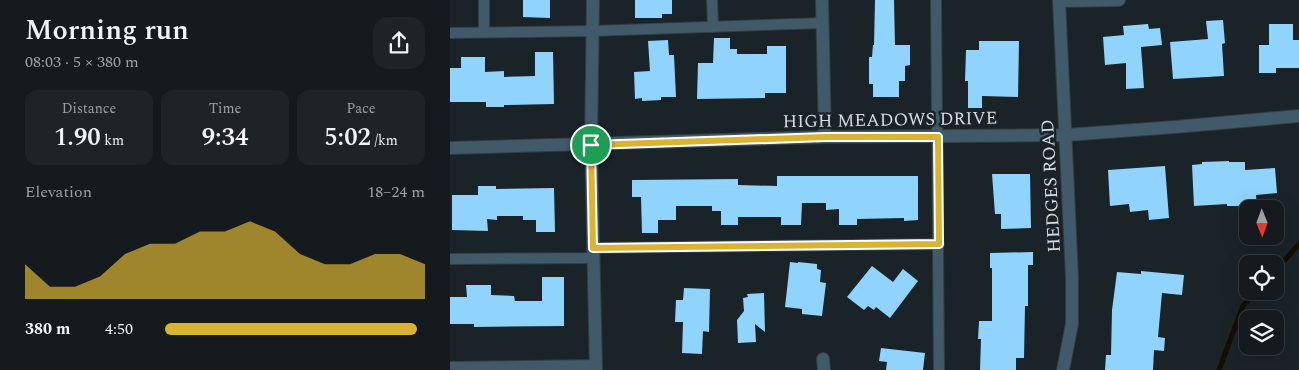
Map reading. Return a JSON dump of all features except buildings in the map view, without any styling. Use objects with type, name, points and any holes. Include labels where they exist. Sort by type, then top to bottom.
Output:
[{"type":"street","points":[[450,368],[596,368],[591,145],[593,0]]},
{"type":"street","points":[[822,0],[825,137]]},
{"type":"street","points":[[1059,0],[1120,0]]},
{"type":"street","name":"HEDGES ROAD","points":[[1059,0],[1072,277],[1072,324],[1063,370]]},
{"type":"street","name":"HIGH MEADOWS DRIVE","points":[[450,148],[825,137],[1066,135],[1299,116]]},
{"type":"lane","points":[[484,0],[484,32]]},
{"type":"lane","points":[[712,0],[712,27]]},
{"type":"lane","points":[[936,0],[939,370]]},
{"type":"lane","points":[[450,33],[592,31],[823,23]]},
{"type":"lane","points":[[450,259],[594,253],[939,244]]},
{"type":"waterway","points":[[1284,261],[1299,244]]},
{"type":"waterway","points":[[1219,370],[1243,306],[1249,300]]},
{"type":"route","points":[[825,137],[938,137],[939,244],[593,248],[591,145],[825,137]]}]
